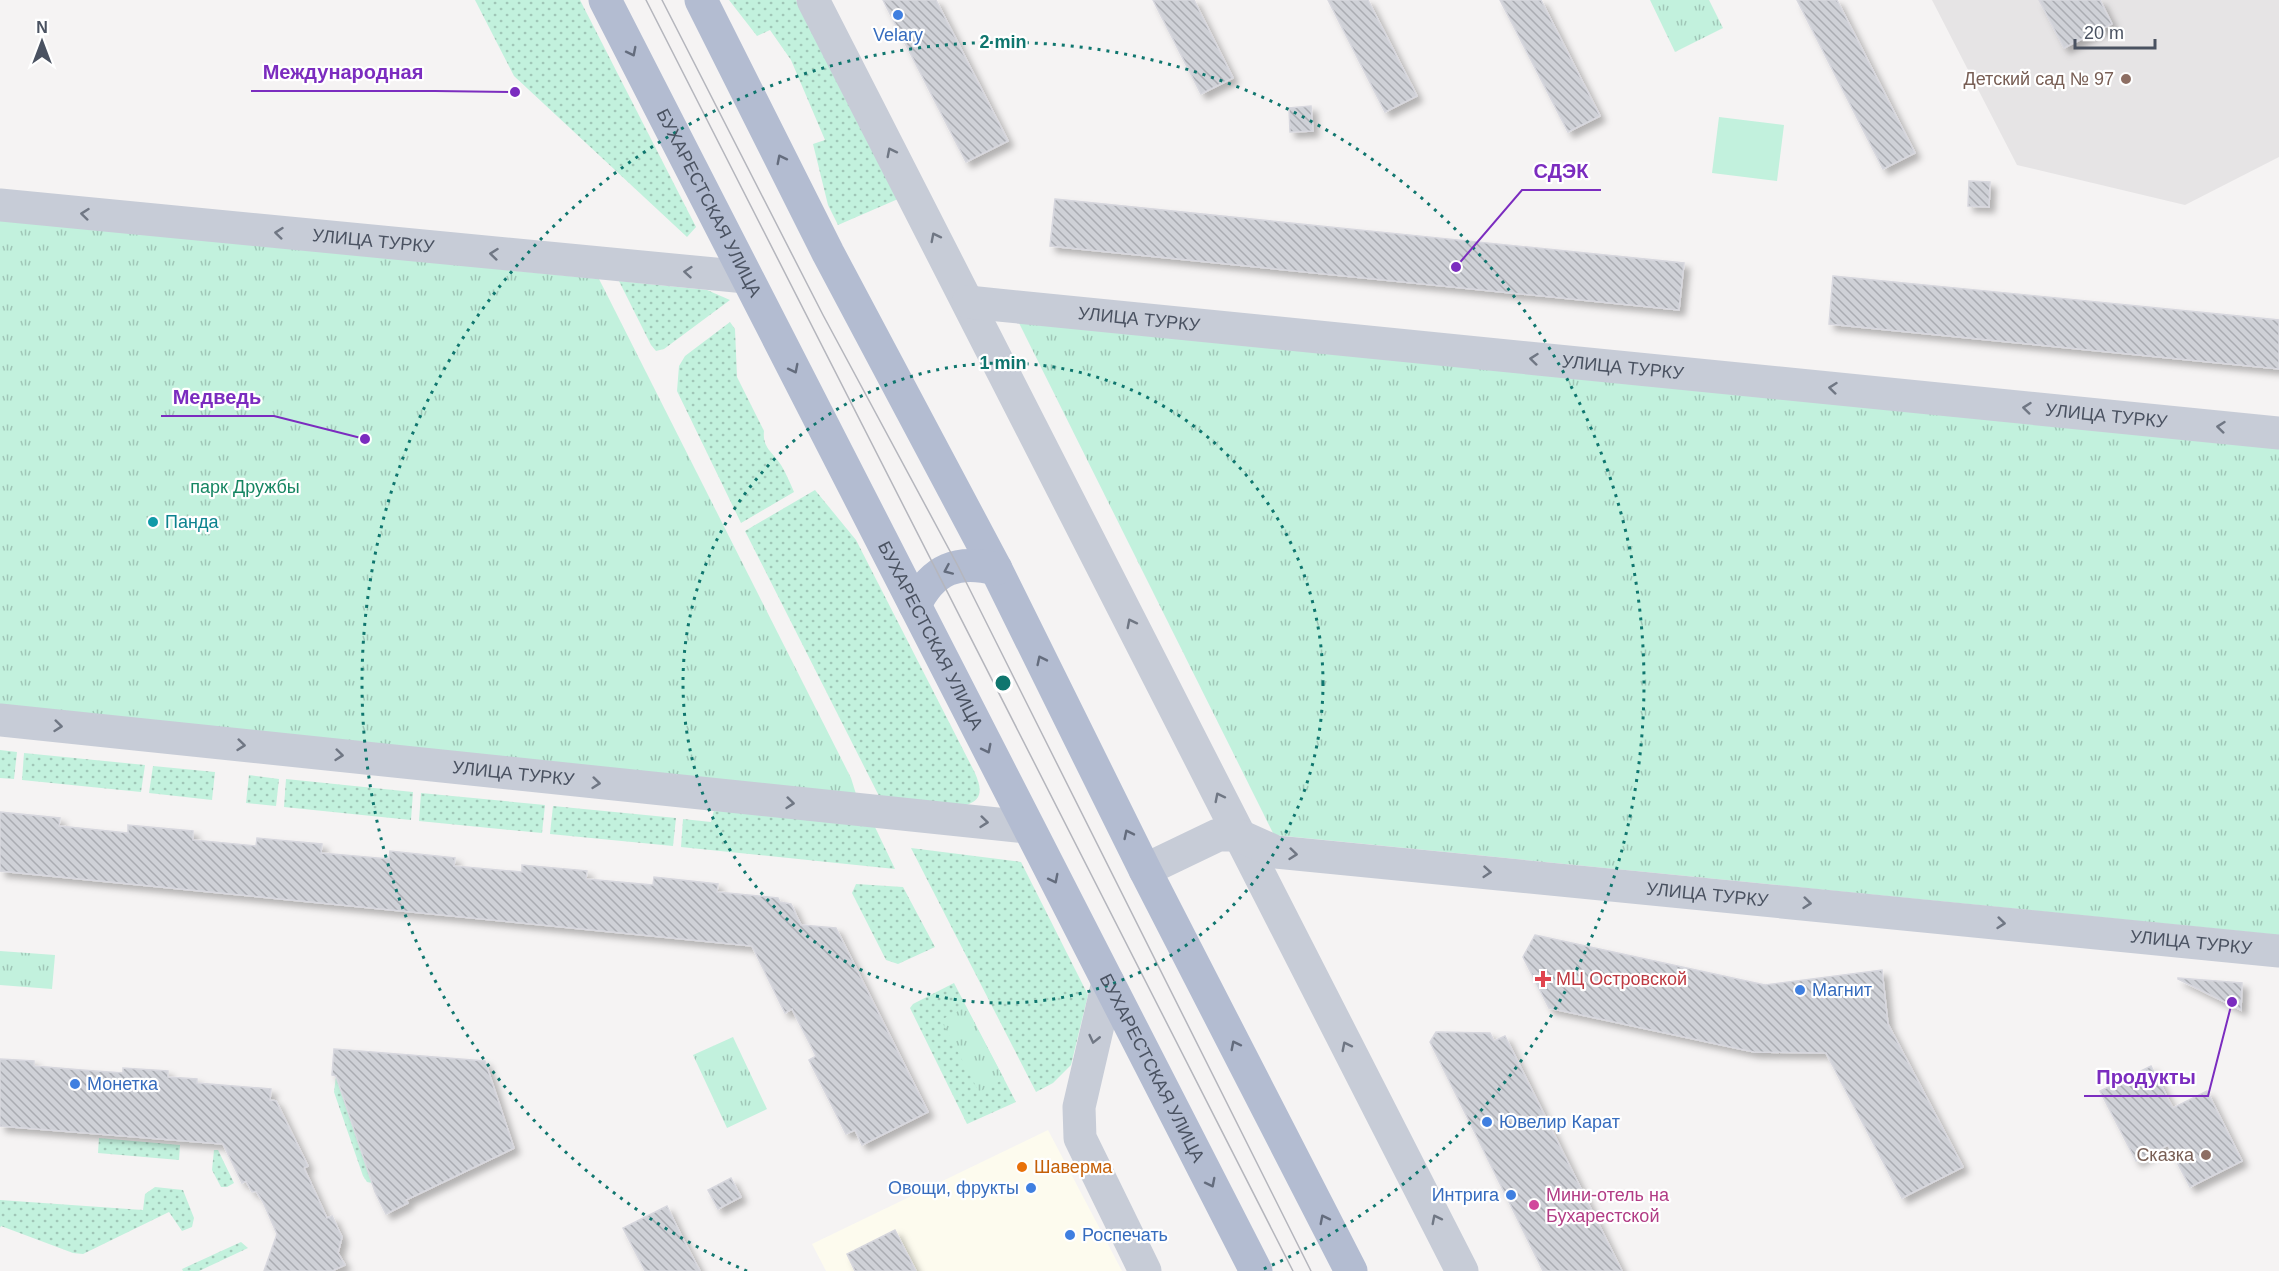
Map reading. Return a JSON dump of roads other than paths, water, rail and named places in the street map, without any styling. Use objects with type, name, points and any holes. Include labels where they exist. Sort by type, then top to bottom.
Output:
[{"type":"main road","name":"БУХАРЕСТСКАЯ УЛИЦА","points":[[605,0],[1256,1271]]},
{"type":"main road","points":[[700,0],[828,253],[996,569],[1145,870],[1351,1271]]},
{"type":"main road","points":[[915,605],[924,588],[944,572],[958,566],[978,564],[996,569]]},
{"type":"street","points":[[813,0],[1462,1271]]},
{"type":"street","name":"УЛИЦА ТУРКУ","points":[[0,205],[746,277]]},
{"type":"street","name":"УЛИЦА ТУРКУ","points":[[968,302],[2279,433]]},
{"type":"street","name":"УЛИЦА ТУРКУ","points":[[0,720],[1027,827]]},
{"type":"street","points":[[1145,870],[1218,835],[1238,835]]},
{"type":"street","name":"УЛИЦА ТУРКУ","points":[[1238,835],[1276,852],[1288,854],[2279,951]]},
{"type":"street","points":[[1108,982],[1079,1107],[1080,1138],[1145,1271]]},
{"type":"tram line","points":[[646,0],[1293,1271]]},
{"type":"tram line","points":[[662,0],[823,315],[958,566],[1311,1271]]},
{"type":"place","name":"Velary","points":[[898,15]]},
{"type":"place","name":"Детский сад № 97","points":[[2126,79]]},
{"type":"place","name":"Международная","points":[[515,92]]},
{"type":"place","name":"СДЭК","points":[[1456,267]]},
{"type":"place","name":"Медведь","points":[[365,439]]},
{"type":"place","name":"Панда","points":[[153,522]]},
{"type":"place","name":"МЦ Островской","points":[[1543,979]]},
{"type":"place","name":"Магнит","points":[[1800,990]]},
{"type":"place","name":"Продукты","points":[[2232,1002]]},
{"type":"place","name":"Монетка","points":[[75,1084]]},
{"type":"place","name":"Ювелир Карат","points":[[1487,1122]]},
{"type":"place","name":"Сказка","points":[[2206,1155]]},
{"type":"place","name":"Шаверма","points":[[1022,1167]]},
{"type":"place","name":"Овощи, фрукты","points":[[1031,1188]]},
{"type":"place","name":"Интрига","points":[[1511,1195]]},
{"type":"place","name":"Мини-отель на Бухарестской","points":[[1534,1205]]},
{"type":"place","name":"Роспечать","points":[[1070,1235]]},
{"type":"park label","name":"парк Дружбы","points":[[245,487]]}]
